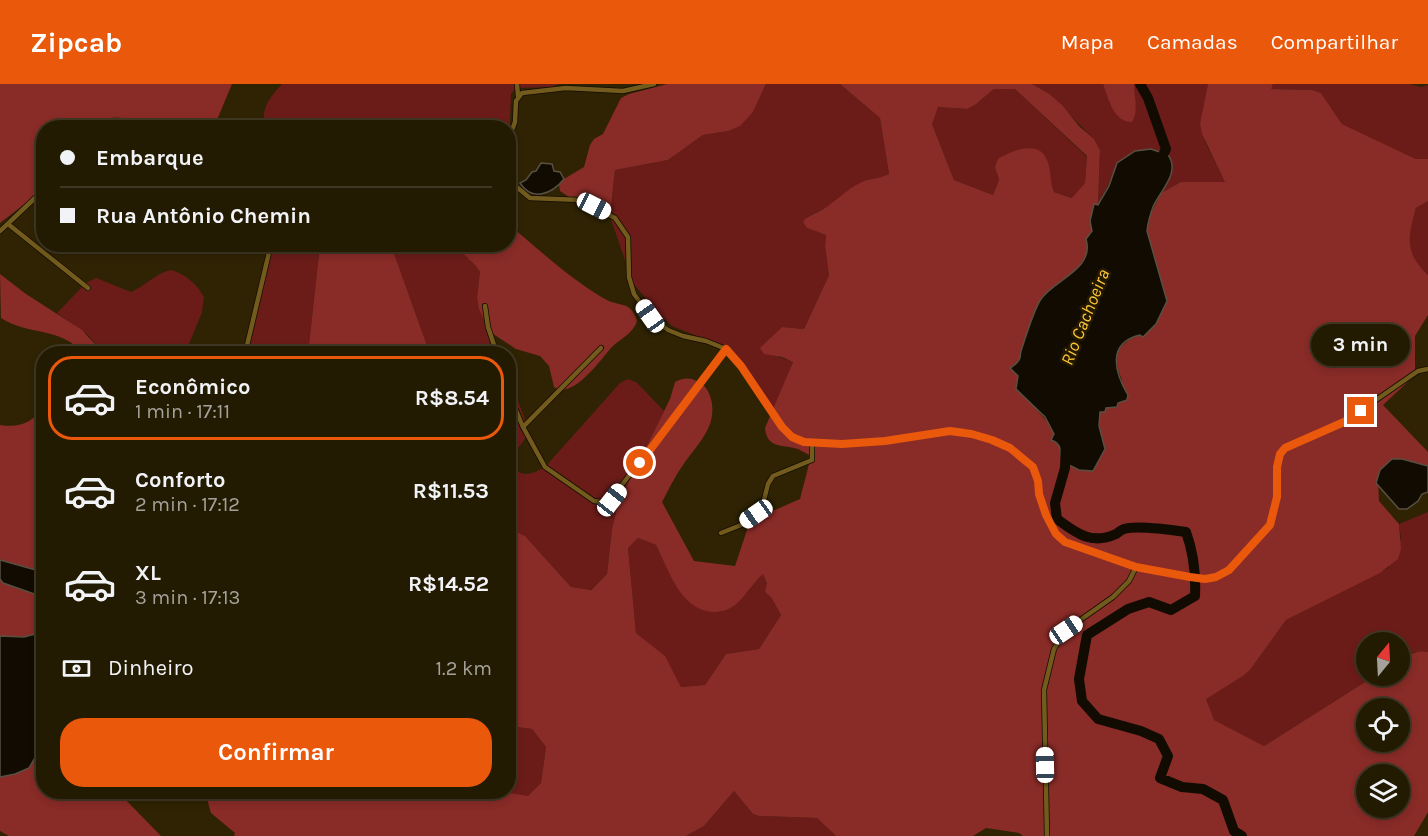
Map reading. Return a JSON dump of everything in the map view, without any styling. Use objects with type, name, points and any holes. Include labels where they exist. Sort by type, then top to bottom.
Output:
[{"type":"street","points":[[515,120],[517,84]]},
{"type":"street","points":[[518,96],[522,93],[567,86],[623,91],[654,84]]},
{"type":"street","points":[[516,187],[530,198],[581,200],[615,218],[628,237],[629,277],[634,294],[650,316],[668,330],[726,349],[741,366],[782,427],[792,437],[812,443],[842,444],[885,441],[950,431],[992,440],[1010,448],[1033,467],[1038,481],[1039,494],[1056,534],[1065,542],[1136,567],[1198,578],[1216,577],[1229,570],[1270,525],[1277,497],[1277,467],[1280,454],[1285,448],[1344,422],[1418,372],[1428,369]]},
{"type":"street","points":[[0,231],[36,198]]},
{"type":"street","points":[[8,224],[36,246]]},
{"type":"street","points":[[43,252],[88,288]]},
{"type":"street","points":[[247,346],[269,252]]},
{"type":"street","points":[[485,306],[488,327],[494,346]]},
{"type":"street","points":[[523,427],[601,348]]},
{"type":"street","points":[[516,410],[545,467],[594,501],[608,503],[726,349]]},
{"type":"street","points":[[721,533],[741,525],[762,508],[768,484],[773,476],[812,460],[812,443]]},
{"type":"street","points":[[1047,836],[1044,690],[1054,649],[1066,630],[1113,597],[1129,581],[1136,567]]},
{"type":"shaded area","points":[[0,84],[232,84],[217,120],[125,120],[115,118],[36,120],[36,194],[0,223]]},
{"type":"shaded area","points":[[282,84],[558,84],[552,87],[516,88],[511,94],[510,120],[264,120],[265,109]]},
{"type":"shaded area","points":[[667,84],[766,84],[753,112],[740,126],[728,131],[703,135],[668,160],[615,170],[611,207],[608,211],[572,199],[560,191],[559,185],[564,179],[584,167],[590,145],[594,139],[603,134],[621,98]]},
{"type":"shaded area","points":[[766,84],[840,84],[880,118],[889,174],[879,179],[871,179],[807,217],[807,228],[826,235],[825,246],[829,275],[804,329],[782,327],[761,348],[772,355],[793,362],[773,411],[732,354],[717,344],[672,326],[633,283],[608,211],[612,199],[615,170],[668,160],[703,135],[728,131],[753,112]]},
{"type":"shaded area","points":[[840,84],[1032,84],[1048,93],[1062,105],[1079,126],[1094,139],[1100,150],[1098,204],[1087,254],[1077,269],[1059,282],[1037,410],[1050,425],[1067,461],[1103,440],[1100,430],[1100,414],[1105,402],[1122,380],[1118,370],[1117,355],[1129,340],[1146,331],[1151,246],[1147,231],[1148,220],[1161,193],[1181,182],[1225,182],[1202,134],[1200,123],[1208,84],[1273,84],[1271,89],[1312,90],[1321,93],[1342,124],[1416,159],[1428,159],[1428,201],[1416,208],[1410,244],[1415,259],[1428,275],[1428,315],[1415,336],[1413,377],[1383,405],[1428,452],[1428,475],[1378,481],[1379,501],[1399,524],[1401,549],[1398,559],[1380,573],[1286,620],[1250,670],[1206,699],[1214,720],[1264,746],[1359,686],[1410,686],[1410,655],[1428,652],[1428,812],[1414,836],[1023,836],[1019,833],[986,828],[973,836],[836,836],[817,818],[753,814],[734,791],[704,826],[686,836],[234,836],[235,833],[211,813],[207,799],[430,799],[437,801],[516,799],[516,794],[528,796],[541,783],[546,747],[532,729],[516,727],[516,532],[525,536],[571,587],[591,590],[607,574],[612,529],[618,504],[670,399],[675,382],[688,379],[700,383],[709,393],[712,418],[705,435],[680,469],[662,502],[694,561],[735,566],[749,524],[759,517],[800,499],[811,456],[798,449],[772,443],[766,435],[765,428],[793,362],[782,357],[764,354],[760,348],[782,327],[804,329],[829,275],[825,246],[826,235],[807,228],[803,222],[856,185],[889,174],[880,118]],"holes":[[[994,89],[1015,89],[1087,156],[1085,183],[1072,198],[1054,192],[1046,158],[1037,149],[1016,150],[998,159],[995,167],[999,180],[993,195],[954,180],[932,124],[938,107],[967,109]],[[638,538],[656,545],[671,577],[684,597],[702,610],[713,612],[730,608],[743,598],[763,574],[767,584],[765,592],[771,597],[781,615],[759,649],[726,654],[705,685],[681,687],[665,656],[636,633],[628,548]]]},
{"type":"shaded area","points":[[1032,84],[1103,84],[1118,117],[1134,84],[1208,84],[1200,123],[1205,142],[1226,183],[1181,182],[1161,193],[1171,175],[1115,172],[1098,204],[1100,150],[1094,139],[1048,93]]},
{"type":"shaded area","points":[[1103,84],[1134,84],[1136,108],[1132,122],[1116,114]]},
{"type":"shaded area","points":[[1273,84],[1409,84],[1421,87],[1428,85],[1428,159],[1416,159],[1342,124],[1321,93],[1312,90],[1270,89]]},
{"type":"shaded area","points":[[994,89],[1015,89],[1087,157],[1085,183],[1073,198],[1054,192],[1046,158],[1030,148],[1004,155],[997,175],[999,180],[993,195],[954,180],[932,124],[937,107],[967,109]]},
{"type":"shaded area","points":[[1428,201],[1428,275],[1414,259],[1410,236],[1416,208]]},
{"type":"shaded area","points":[[516,231],[580,283],[611,302],[628,307],[635,314],[637,321],[633,329],[612,347],[586,377],[569,388],[561,390],[554,387],[549,366],[540,356],[516,349],[516,346],[511,346],[490,332],[479,309],[477,297],[480,272],[461,252],[516,252]]},
{"type":"shaded area","points":[[270,252],[319,252],[309,346],[248,346]]},
{"type":"shaded area","points":[[319,252],[394,252],[427,346],[309,346]]},
{"type":"shaded area","points":[[394,252],[461,252],[480,272],[477,297],[496,346],[427,346]]},
{"type":"shaded area","points":[[171,270],[181,274],[198,288],[204,297],[202,312],[188,346],[97,346],[88,335],[57,313],[86,283],[96,278],[131,292]]},
{"type":"shaded area","points":[[0,274],[26,294],[82,330],[97,346],[76,346],[65,339],[11,324],[1,318]]},
{"type":"shaded area","points":[[628,379],[636,382],[664,411],[618,504],[612,529],[607,574],[590,590],[571,587],[525,536],[516,532],[516,468],[526,474],[546,466],[620,383]]},
{"type":"shaded area","points":[[516,397],[525,420],[527,432],[516,450]]},
{"type":"shaded area","points":[[36,416],[36,634],[22,637],[0,636],[0,425],[13,426]]},
{"type":"shaded area","points":[[1428,512],[1428,652],[1410,654],[1410,632],[1356,632],[1356,686],[1359,686],[1264,746],[1213,720],[1206,698],[1250,670],[1286,620],[1388,568],[1401,538],[1399,524]]},
{"type":"shaded area","points":[[638,538],[656,545],[682,594],[746,594],[763,573],[771,597],[781,615],[759,649],[726,654],[705,685],[681,687],[664,656],[636,633],[628,548]]},
{"type":"shaded area","points":[[516,727],[532,729],[546,747],[541,783],[528,797],[516,795]]},
{"type":"shaded area","points":[[36,738],[36,799],[125,799],[161,836],[9,836],[0,831],[0,777]]},
{"type":"shaded area","points":[[734,791],[753,814],[817,818],[836,836],[686,836],[704,826]]},
{"type":"water","points":[[1151,149],[1168,155],[1172,168],[1171,175],[1153,207],[1147,231],[1167,301],[1156,324],[1143,337],[1140,335],[1129,339],[1118,352],[1117,368],[1128,395],[1127,400],[1118,403],[1117,407],[1106,408],[1105,412],[1100,412],[1099,426],[1105,449],[1093,471],[1079,470],[1069,465],[1065,457],[1060,456],[1060,448],[1051,440],[1054,434],[1045,417],[1016,389],[1018,376],[1010,368],[1020,359],[1030,324],[1041,299],[1072,273],[1085,258],[1086,239],[1092,231],[1090,221],[1094,204],[1098,205],[1109,186],[1117,163],[1135,151]]},
{"type":"water","points":[[541,163],[552,164],[554,171],[560,172],[564,179],[548,192],[530,193],[520,183],[536,171]]},
{"type":"water","points":[[1392,459],[1402,459],[1428,466],[1428,492],[1422,494],[1418,501],[1407,509],[1399,509],[1376,483],[1380,470]]},
{"type":"water","points":[[0,560],[36,570],[36,595],[3,583],[0,579]]},
{"type":"water","points":[[36,634],[36,756],[29,768],[0,777],[0,636],[24,637]]},
{"type":"waterway","name":"Rio Cachoeira","points":[[1140,84],[1148,98],[1166,149],[1162,157],[1156,161]]},
{"type":"waterway","name":"Rio Cachoeira","points":[[1066,443],[1065,468],[1055,503],[1057,519],[1078,533],[1092,538],[1107,537],[1130,528],[1186,532],[1195,571],[1195,596],[1171,610],[1149,602],[1128,609],[1087,635],[1079,679],[1082,701],[1098,719],[1141,731],[1159,739],[1168,756],[1160,778],[1182,787],[1203,789],[1223,800],[1234,831],[1242,836]]},
{"type":"route","points":[[640,463],[726,349],[741,366],[782,427],[792,437],[818,444],[842,444],[885,441],[950,431],[992,440],[1010,448],[1033,467],[1046,515],[1056,534],[1065,542],[1136,567],[1205,579],[1216,577],[1229,570],[1270,525],[1277,497],[1277,467],[1280,454],[1285,448],[1344,422],[1361,411]]}]
